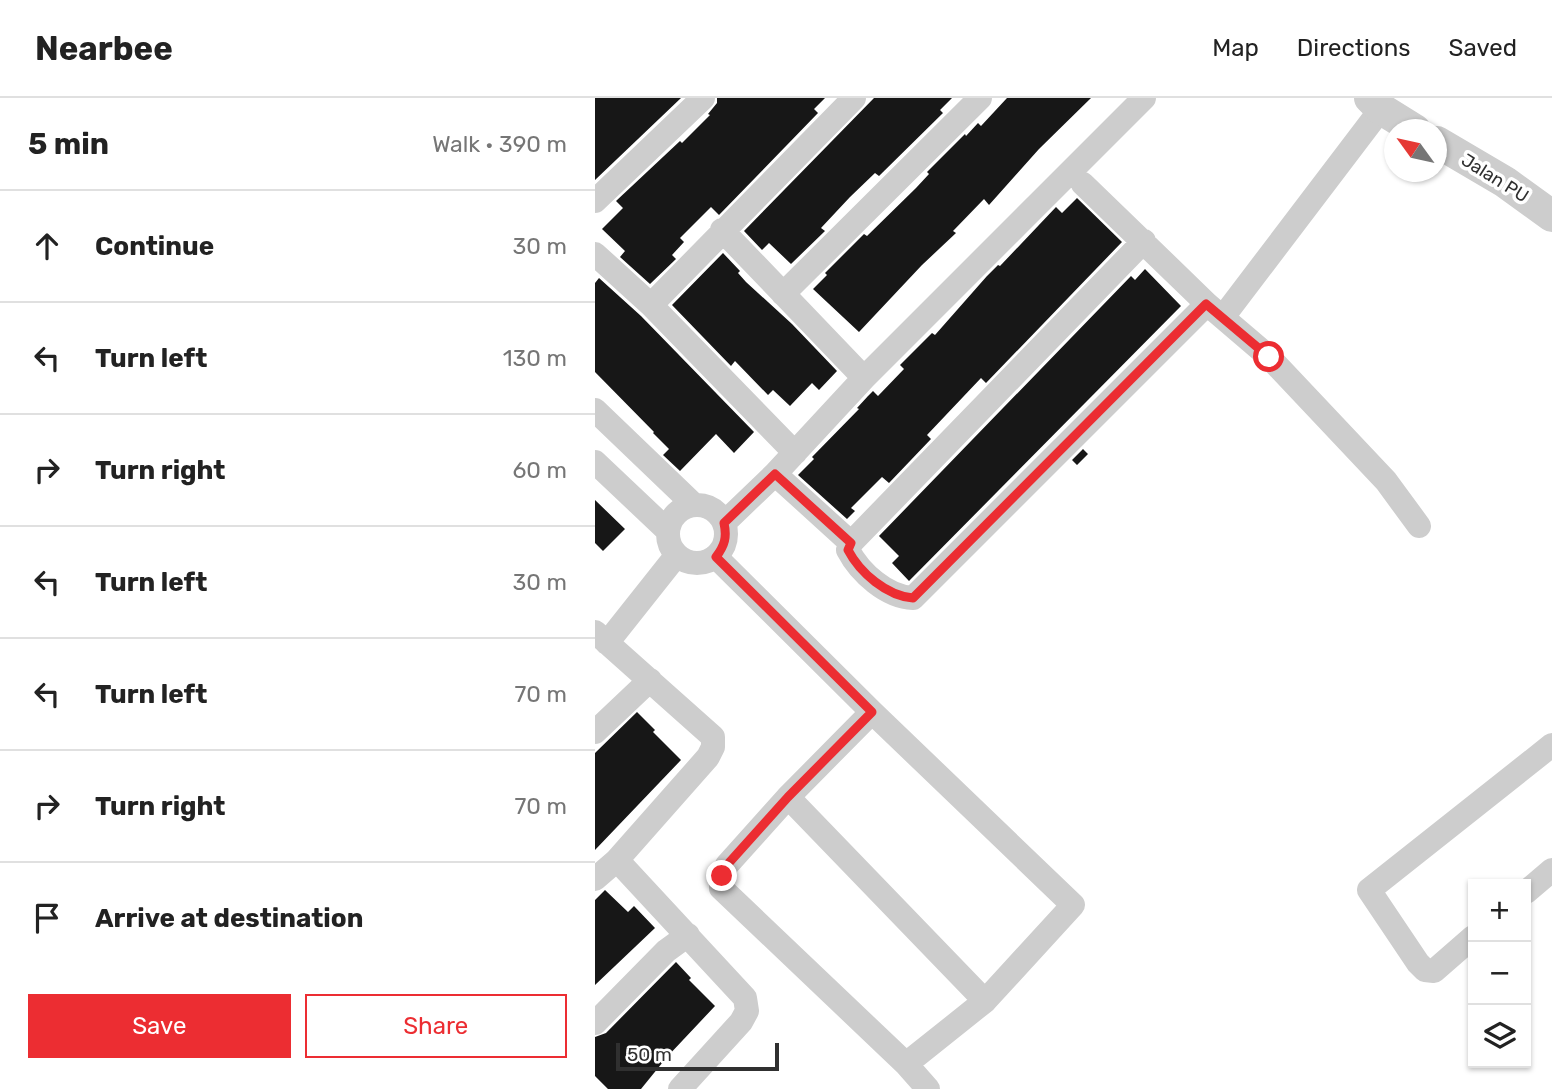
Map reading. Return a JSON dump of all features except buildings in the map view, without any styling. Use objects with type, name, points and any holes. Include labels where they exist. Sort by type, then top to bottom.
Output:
[{"type":"street","points":[[595,201],[703,98]]},
{"type":"street","points":[[651,305],[854,98]]},
{"type":"street","points":[[783,294],[980,98]]},
{"type":"street","points":[[724,523],[775,474],[864,378],[1144,98]]},
{"type":"street","points":[[1144,240],[851,543],[848,550],[873,580],[898,596],[913,598],[1215,310],[1376,104],[1398,119]]},
{"type":"street","name":"Jalan PU","points":[[1447,148],[1505,182],[1552,216]]},
{"type":"street","points":[[1083,184],[1215,310],[1269,357],[1386,481],[1419,526]]},
{"type":"street","points":[[722,230],[864,378]]},
{"type":"street","points":[[595,254],[651,305],[795,453]]},
{"type":"street","points":[[595,410],[694,505]]},
{"type":"street","points":[[595,462],[668,531]]},
{"type":"street","points":[[775,474],[851,543]]},
{"type":"street","points":[[694,505],[709,507],[716,512],[724,523],[727,536],[716,557],[701,564],[688,563],[676,556],[669,544],[668,531],[672,519],[682,509],[694,505]]},
{"type":"street","points":[[595,879],[617,860],[708,757],[713,747],[713,737],[601,637],[676,556]]},
{"type":"street","points":[[716,557],[872,712],[1073,905],[985,1001],[906,1063]]},
{"type":"street","points":[[595,732],[650,680]]},
{"type":"street","points":[[872,712],[788,797],[727,865],[721,888],[906,1063],[928,1089]]},
{"type":"street","points":[[1468,941],[1434,971],[1425,970],[1369,890],[1552,745]]},
{"type":"street","points":[[788,797],[985,1001]]},
{"type":"street","points":[[617,860],[745,998],[747,1012],[741,1022],[680,1089]]},
{"type":"street","points":[[1531,888],[1552,870]]},
{"type":"street","points":[[595,1023],[666,951],[688,935]]},
{"type":"route","points":[[722,876],[727,865],[788,797],[872,712],[716,557],[727,536],[724,523],[775,474],[851,543],[848,550],[873,580],[898,596],[913,598],[1206,304],[1269,357]]}]
